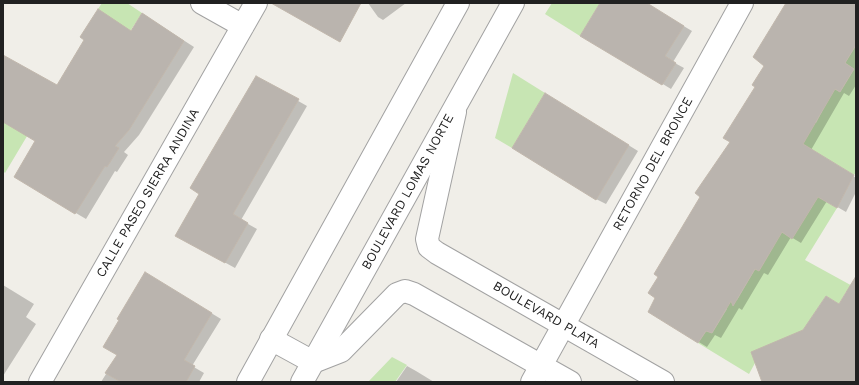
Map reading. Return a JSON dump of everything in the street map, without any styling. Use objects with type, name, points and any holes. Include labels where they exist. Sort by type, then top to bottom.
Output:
[{"type":"street","points":[[202,3],[243,26]]},
{"type":"street","name":"CALLE PASEO SIERRA ANDINA","points":[[40,382],[256,3]]},
{"type":"street","points":[[248,382],[458,3]]},
{"type":"street","name":"BOULEVARD LOMAS NORTE","points":[[302,382],[514,3]]},
{"type":"street","name":"RETORNO DEL BRONCE","points":[[537,374],[742,3]]},
{"type":"street","name":"BOULEVARD PLATA","points":[[456,105],[427,239],[429,247],[437,253],[664,382]]},
{"type":"street","points":[[272,339],[313,362],[341,351],[397,294],[406,291],[414,294],[537,374],[570,382]]},
{"type":"green space","points":[[102,3],[127,3],[142,13],[127,36],[98,9]]},
{"type":"green space","points":[[552,3],[600,3],[580,36],[545,14]]},
{"type":"green space","points":[[856,45],[856,172],[854,175],[800,143],[813,122],[816,123],[823,109],[830,86],[840,92],[854,69],[845,63]]},
{"type":"green space","points":[[513,73],[545,93],[512,148],[495,138]]},
{"type":"green space","points":[[57,86],[5,173],[3,171],[3,122]]},
{"type":"green space","points":[[780,173],[837,208],[805,260],[856,288],[856,298],[846,292],[839,304],[826,296],[801,334],[755,363],[749,374],[698,343],[706,331],[712,333],[727,309],[723,306],[730,295],[737,300],[755,269],[759,270],[768,255],[761,251],[776,229],[792,238]]},
{"type":"green space","points":[[392,357],[407,365],[395,382],[368,382]]},
{"type":"building","points":[[271,3],[361,3],[340,42]]},
{"type":"building","points":[[600,3],[647,3],[684,26],[665,56],[676,63],[662,85],[580,36]]},
{"type":"building","points":[[786,3],[856,3],[856,45],[845,63],[854,69],[840,92],[835,89],[803,144],[854,175],[837,208],[818,197],[792,239],[782,232],[759,271],[755,269],[733,306],[731,301],[712,333],[706,331],[698,343],[648,312],[655,298],[648,293],[658,277],[654,274],[700,197],[695,193],[730,142],[723,138],[755,87],[752,85],[764,66],[753,57]]},
{"type":"building","points":[[98,9],[131,31],[142,13],[184,41],[129,130],[115,146],[119,148],[107,167],[105,166],[75,214],[14,177],[35,141],[3,122],[3,55],[57,85],[84,40],[80,37]]},
{"type":"building","points":[[256,76],[299,99],[233,214],[248,223],[225,263],[175,236],[199,194],[190,188]]},
{"type":"building","points":[[545,93],[629,145],[596,200],[512,148]]},
{"type":"building","points":[[145,272],[212,313],[184,360],[195,366],[186,382],[121,382],[105,373],[117,355],[103,347],[119,320],[117,319]]},
{"type":"building","points":[[856,276],[856,382],[762,382],[751,352],[803,330],[826,296],[839,304]]}]
